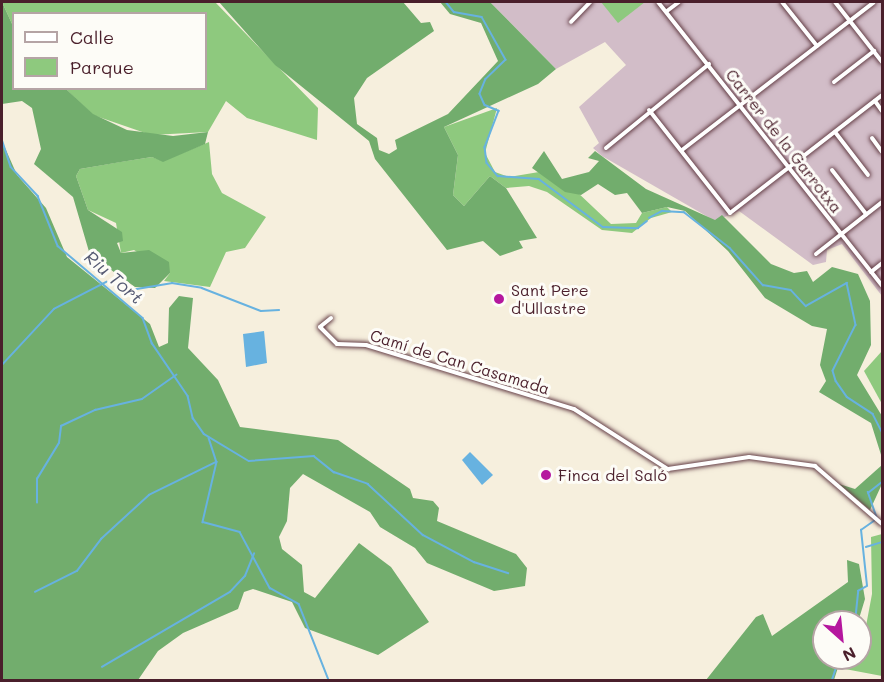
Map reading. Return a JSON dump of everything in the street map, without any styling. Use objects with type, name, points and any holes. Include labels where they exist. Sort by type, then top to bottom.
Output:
[{"type":"street","points":[[571,22],[590,2]]},
{"type":"street","name":"Carrer de la Garrotxa","points":[[658,2],[882,286]]},
{"type":"street","name":"Carrer de la Garrotxa","points":[[663,2],[667,11]]},
{"type":"street","points":[[667,11],[679,2]]},
{"type":"street","points":[[782,2],[817,46]]},
{"type":"street","points":[[835,2],[882,62]]},
{"type":"street","points":[[682,150],[874,2]]},
{"type":"street","points":[[834,82],[874,51]]},
{"type":"street","points":[[606,148],[649,110],[709,64]]},
{"type":"street","points":[[649,110],[730,213],[882,95]]},
{"type":"street","points":[[875,101],[882,111]]},
{"type":"street","points":[[835,132],[868,175]]},
{"type":"street","points":[[872,138],[882,152]]},
{"type":"street","points":[[832,170],[866,214]]},
{"type":"street","points":[[816,254],[882,202]]},
{"type":"street","points":[[871,272],[882,263]]},
{"type":"street","name":"Camí de Can Casamada","points":[[331,318],[320,327],[337,344],[366,345],[567,406],[609,428],[672,469],[750,457],[811,465],[882,524]]},
{"type":"shaded area","points":[[490,2],[882,2],[882,296],[842,244],[827,250],[826,262],[813,265],[739,211],[715,221],[602,156],[593,148],[599,143],[579,107],[626,65],[605,42],[556,69]]},
{"type":"green space","points":[[2,2],[215,2],[318,108],[317,140],[247,118],[226,101],[208,132],[151,135],[93,115],[67,90],[207,90],[207,12],[12,12],[12,24]]},
{"type":"green space","points":[[2,2],[12,24],[12,90],[67,90],[93,114],[127,130],[173,136],[208,132],[205,144],[163,162],[152,157],[80,169],[76,176],[88,210],[122,232],[123,241],[117,243],[121,253],[149,250],[169,262],[170,273],[155,288],[135,287],[90,255],[73,197],[34,164],[41,149],[32,108],[22,101],[2,104]]},
{"type":"green space","points":[[219,2],[403,2],[421,23],[430,22],[434,31],[367,78],[354,98],[357,124],[377,138],[379,150],[389,154],[397,149],[395,140],[448,114],[498,61],[481,23],[450,14],[440,2],[490,2],[556,69],[538,84],[444,127],[458,155],[453,195],[464,206],[490,176],[506,188],[537,238],[519,241],[523,248],[500,256],[483,241],[447,250],[375,159],[369,141],[275,65]]},
{"type":"green space","points":[[601,2],[645,2],[618,23]]},
{"type":"green space","points":[[497,108],[485,153],[495,172],[509,177],[539,172],[565,191],[576,191],[611,224],[636,223],[642,213],[667,207],[672,212],[651,218],[632,233],[602,230],[547,192],[529,186],[506,188],[490,176],[464,206],[453,195],[458,155],[444,127]]},
{"type":"green space","points":[[2,141],[17,175],[46,208],[67,257],[150,324],[159,347],[168,343],[169,308],[179,296],[193,298],[188,348],[218,380],[240,427],[338,440],[410,489],[413,498],[433,501],[439,508],[437,521],[516,554],[527,568],[525,586],[494,591],[427,563],[415,548],[380,527],[370,512],[303,474],[290,488],[287,521],[279,537],[282,549],[302,565],[304,592],[315,598],[359,543],[391,567],[429,622],[378,655],[305,628],[292,602],[253,589],[244,592],[238,609],[183,633],[158,651],[138,680],[2,680]]},
{"type":"green space","points":[[209,142],[212,174],[222,193],[266,217],[245,248],[226,252],[210,287],[164,281],[170,273],[134,250],[121,253],[116,223],[88,210],[76,176],[80,169],[120,162],[152,157],[163,161]]},
{"type":"green space","points":[[544,151],[562,179],[589,172],[599,161],[588,158],[595,151],[646,189],[715,220],[722,215],[771,264],[794,273],[807,271],[813,282],[832,267],[858,274],[870,301],[871,345],[857,375],[882,416],[882,458],[871,423],[819,392],[826,381],[820,365],[827,329],[812,326],[765,298],[728,251],[685,211],[667,207],[642,213],[627,193],[615,195],[598,184],[581,195],[565,192],[532,168]]},
{"type":"green space","points":[[882,351],[882,404],[864,371]]},
{"type":"green space","points":[[882,465],[882,484],[870,510],[839,484],[855,489]]},
{"type":"green space","points":[[882,534],[882,676],[850,670],[872,670],[872,610],[869,610],[872,594],[871,537]]},
{"type":"green space","points":[[847,560],[859,564],[865,599],[862,610],[812,610],[812,670],[837,670],[834,680],[706,680],[756,617],[763,614],[772,636],[848,582]]},
{"type":"water","points":[[264,331],[267,363],[246,367],[243,334]]},
{"type":"water","points":[[470,452],[493,475],[482,485],[462,460]]},
{"type":"waterway","points":[[446,2],[454,12],[482,17],[506,60],[486,79],[480,94],[485,105],[499,111],[485,147],[487,163],[498,176],[539,179],[603,227],[638,228],[647,221]]},
{"type":"waterway","name":"Riu Tort","points":[[2,139],[11,167],[38,196],[58,246],[143,318],[152,343],[188,396],[193,418],[204,434],[249,461],[314,456],[334,472],[368,484],[423,535],[474,562],[508,573]]},
{"type":"waterway","points":[[649,218],[662,211],[684,212],[730,248],[763,285],[791,290],[806,306],[847,283],[856,325],[833,371],[836,381],[847,397],[873,414],[882,432]]},
{"type":"waterway","points":[[2,365],[54,309],[106,282]]},
{"type":"waterway","points":[[119,292],[172,283],[202,288],[261,311],[279,310]]},
{"type":"waterway","points":[[37,503],[37,479],[59,443],[61,426],[95,410],[142,399],[176,375]]},
{"type":"waterway","points":[[209,438],[217,462],[203,522],[240,532],[270,588],[299,604],[329,680]]},
{"type":"waterway","points":[[35,592],[77,571],[101,539],[149,495],[216,462]]},
{"type":"waterway","points":[[877,519],[868,493],[882,482]]},
{"type":"waterway","points":[[856,610],[858,591],[867,586],[861,530],[874,521]]},
{"type":"waterway","points":[[866,547],[882,542]]},
{"type":"waterway","points":[[102,667],[230,592],[245,576],[254,554]]},
{"type":"waterway","points":[[832,680],[835,670]]},
{"type":"place","name":"Sant Pere d'Ullastre","points":[[499,299]]},
{"type":"place","name":"Finca del Saló","points":[[546,475]]}]
